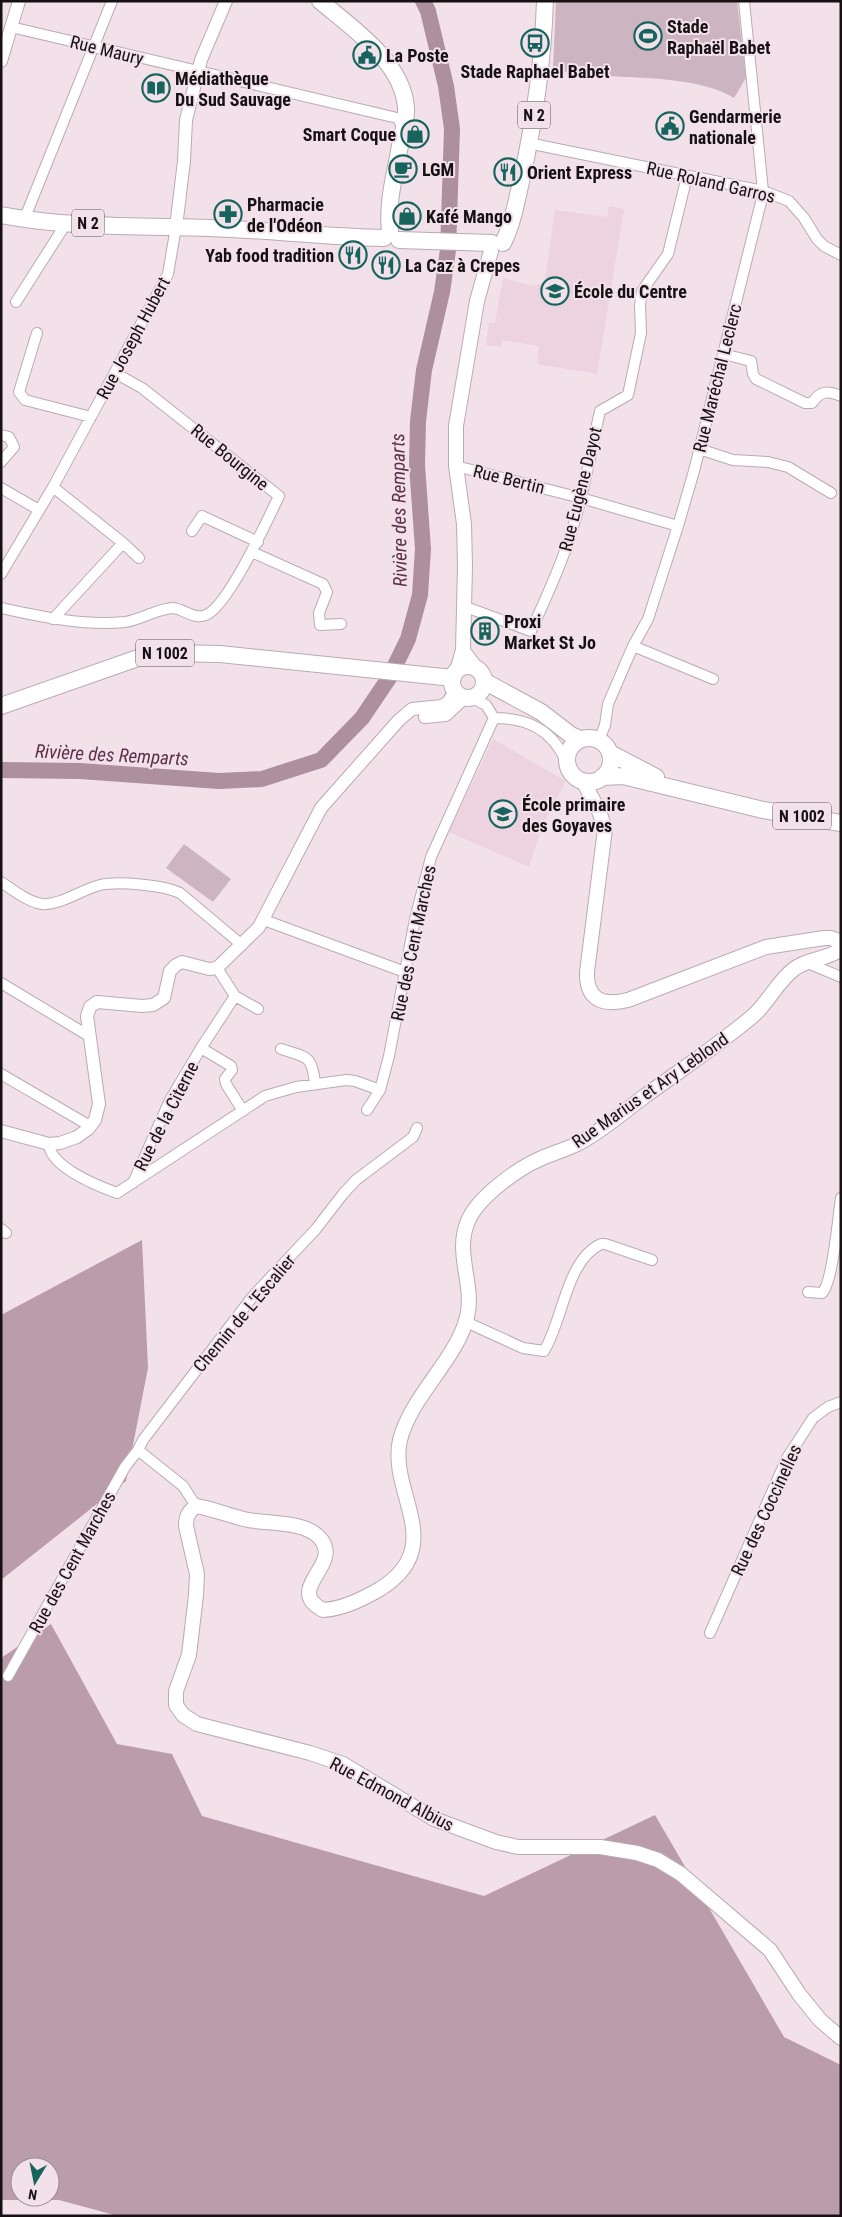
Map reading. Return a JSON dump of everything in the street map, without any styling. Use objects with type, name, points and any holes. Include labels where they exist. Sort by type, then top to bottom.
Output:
[{"type":"main road","points":[[320,1],[368,41],[380,54],[399,83],[404,98],[406,110],[388,210],[397,237]]},
{"type":"main road","name":"N 2","points":[[1,216],[24,220],[397,237],[492,246],[509,226],[528,143],[538,94],[544,48],[545,1]]},
{"type":"main road","points":[[466,687],[463,651],[464,524],[456,466],[456,426],[477,301],[492,246]]},
{"type":"main road","points":[[463,651],[475,667]]},
{"type":"main road","name":"N 1002","points":[[1,706],[122,663],[165,653],[220,654],[426,675],[466,687],[500,691],[541,712],[560,727],[580,739]]},
{"type":"main road","name":"N 1002","points":[[466,687],[482,673],[475,667]]},
{"type":"main road","points":[[560,727],[572,774],[595,779]]},
{"type":"main road","points":[[567,759],[574,743],[580,739],[598,740],[610,753],[610,766],[595,779]]},
{"type":"main road","name":"N 1002","points":[[610,753],[652,776],[695,792]]},
{"type":"main road","name":"N 1002","points":[[595,779],[623,776],[763,810],[841,822]]},
{"type":"main road","points":[[595,779],[605,837],[587,981],[593,995],[599,1000],[608,1003],[628,1000],[766,947],[824,938],[832,938],[841,942]]},
{"type":"main road","name":"Rue Marius et Ary Leblond","points":[[196,1506],[210,1508],[249,1520],[304,1528],[319,1537],[326,1554],[308,1594],[310,1600],[323,1610],[334,1609],[347,1604],[392,1582],[402,1570],[410,1554],[413,1533],[411,1510],[401,1475],[398,1455],[400,1440],[413,1411],[457,1341],[466,1322],[469,1297],[462,1246],[469,1218],[479,1204],[520,1170],[591,1136],[727,1036],[756,1012],[793,969],[805,962],[829,955],[841,949]]},
{"type":"main road","name":"Rue Edmond Albius","points":[[196,1506],[186,1518],[197,1574],[189,1655],[176,1691],[176,1705],[183,1716],[198,1724],[310,1753],[343,1764],[434,1818],[496,1842],[518,1847],[600,1847],[637,1853],[658,1860],[681,1874],[770,1950],[799,1994],[820,2020],[841,2038]]},
{"type":"street","points":[[1,61],[19,1]]},
{"type":"street","points":[[24,220],[112,1]]},
{"type":"street","points":[[176,227],[184,160],[186,120],[201,60],[226,1]]},
{"type":"street","name":"Rue Maréchal Leclerc","points":[[598,740],[605,725],[608,704],[633,646],[648,619],[678,526],[699,450],[763,191],[744,1]]},
{"type":"street","name":"Rue Maury","points":[[11,27],[393,117],[400,120],[403,126]]},
{"type":"street","name":"Rue Roland Garros","points":[[528,143],[763,191],[789,202],[804,218],[817,239],[824,246],[841,255]]},
{"type":"street","name":"Rue Eugène Dayot","points":[[463,606],[531,631],[558,571],[581,498],[600,411],[628,395],[640,333],[642,291],[668,254],[687,176]]},
{"type":"street","points":[[16,302],[67,222]]},
{"type":"street","name":"Rue Joseph Hubert","points":[[1,574],[53,487],[168,274],[176,227]]},
{"type":"street","name":"Rue Joseph Hubert","points":[[37,333],[19,392],[20,396],[25,400],[91,417]]},
{"type":"street","points":[[723,354],[752,361],[753,374],[756,379],[805,403],[812,403],[818,394],[822,392],[831,392],[841,396]]},
{"type":"street","name":"Rue Bourgine","points":[[1,608],[53,619],[101,624],[132,621],[172,608],[193,616],[205,615],[216,606],[258,542],[279,496],[142,388],[115,373]]},
{"type":"street","points":[[1,435],[9,437],[14,447],[1,462]]},
{"type":"street","points":[[699,450],[733,460],[768,462],[788,467],[831,493]]},
{"type":"street","name":"Rue Bertin","points":[[456,466],[581,498],[678,526]]},
{"type":"street","points":[[53,487],[139,558]]},
{"type":"street","points":[[1,488],[39,510]]},
{"type":"street","points":[[192,531],[202,516],[258,542]]},
{"type":"street","points":[[53,619],[123,543]]},
{"type":"street","points":[[252,552],[323,584],[327,592],[319,613],[320,625],[341,624]]},
{"type":"street","points":[[633,646],[713,679]]},
{"type":"street","points":[[2,1131],[49,1144],[60,1143],[77,1137],[90,1126],[100,1104],[89,1036],[87,1016],[90,1007],[97,1002],[153,1005],[164,998],[170,971],[176,965],[182,962],[209,969],[217,968],[242,945],[264,920],[321,808],[406,714],[417,708],[436,708],[442,706],[466,687],[486,705],[494,718],[513,718],[545,732],[554,740],[567,759]]},
{"type":"street","name":"Rue des Cent Marches","points":[[380,1090],[389,1056],[417,909],[431,857],[494,718]]},
{"type":"street","points":[[1,882],[37,903],[46,904],[100,885],[125,884],[169,889],[180,893],[242,945]]},
{"type":"street","points":[[264,920],[405,972]]},
{"type":"street","points":[[805,962],[841,977]]},
{"type":"street","points":[[217,968],[235,996],[258,1009]]},
{"type":"street","points":[[1,983],[89,1036]]},
{"type":"street","name":"Rue de la Citerne","points":[[132,1184],[170,1100],[235,996]]},
{"type":"street","name":"Rue de la Citerne","points":[[202,1048],[231,1066],[232,1070],[225,1079],[226,1084],[243,1111]]},
{"type":"street","points":[[282,1049],[310,1060],[313,1066],[315,1084]]},
{"type":"street","points":[[1,1074],[90,1126]]},
{"type":"street","name":"Rue de la Citerne","points":[[49,1144],[49,1148],[56,1161],[95,1185],[117,1193],[271,1094],[315,1084],[355,1081],[380,1090]]},
{"type":"street","points":[[367,1110],[380,1090]]},
{"type":"street","name":"Chemin de L'Escalier","points":[[138,1450],[160,1416],[253,1296],[316,1229],[349,1187],[413,1137],[416,1128]]},
{"type":"street","points":[[808,1292],[822,1293],[826,1288],[833,1261],[841,1198]]},
{"type":"street","points":[[466,1322],[523,1348],[544,1351],[577,1268],[593,1248],[605,1244],[652,1260]]},
{"type":"street","name":"Rue des Coccinelles","points":[[710,1633],[787,1458],[813,1418],[828,1407],[841,1402]]},
{"type":"street","points":[[138,1450],[183,1486],[196,1506]]},
{"type":"street","name":"Rue des Cent Marches","points":[[8,1676],[87,1539],[125,1467],[138,1450]]},
{"type":"shaded area","name":"Stade Raphaël Babet","points":[[556,1],[737,1],[746,78],[734,98],[706,86],[672,80],[600,76],[553,70]]},
{"type":"shaded area","name":"École du Centre","points":[[609,206],[624,209],[597,374],[537,364],[539,346],[502,340],[501,347],[486,345],[489,323],[495,323],[503,278],[534,286],[542,283],[545,278],[555,210],[607,217]]},
{"type":"shaded area","name":"École primaire des Goyaves","points":[[493,739],[566,781],[542,826],[529,867],[449,832]]},
{"type":"shaded area","points":[[184,844],[231,879],[213,902],[166,868]]},
{"type":"shaded area","points":[[142,1240],[148,1368],[126,1481],[1,1580],[1,1315]]},
{"type":"shaded area","points":[[51,1624],[117,1744],[172,1754],[202,1816],[484,1896],[655,1815],[784,2037],[841,2065],[841,2216],[118,2216],[60,2200],[60,2157],[10,2157],[10,2200],[1,2200],[1,1658]]},
{"type":"waterway","name":"Rivière des Remparts","points":[[1,770],[80,771],[219,781],[262,779],[321,760],[362,718],[389,678],[408,639],[420,595],[423,549],[417,465],[418,421],[424,370],[442,292],[448,250],[452,129],[446,86],[428,11],[423,1]]},
{"type":"place","name":"Stade Raphaël Babet","points":[[648,36]]},
{"type":"place","name":"Stade Raphael Babet","points":[[535,43]]},
{"type":"place","name":"La Poste","points":[[367,55]]},
{"type":"place","name":"Médiathèque Du Sud Sauvage","points":[[156,88]]},
{"type":"place","name":"Gendarmerie nationale","points":[[670,126]]},
{"type":"place","name":"Smart Coque","points":[[415,134]]},
{"type":"place","name":"LGM","points":[[403,169]]},
{"type":"place","name":"Orient Express","points":[[508,172]]},
{"type":"place","name":"Pharmacie de l'Odéon","points":[[228,214]]},
{"type":"place","name":"Kafé Mango","points":[[407,216]]},
{"type":"place","name":"Yab food tradition","points":[[353,255]]},
{"type":"place","name":"La Caz à Crepes","points":[[386,265]]},
{"type":"place","name":"École du Centre","points":[[555,291]]},
{"type":"place","name":"Proxi Market St Jo","points":[[485,631]]},
{"type":"place","name":"École primaire des Goyaves","points":[[503,814]]}]
